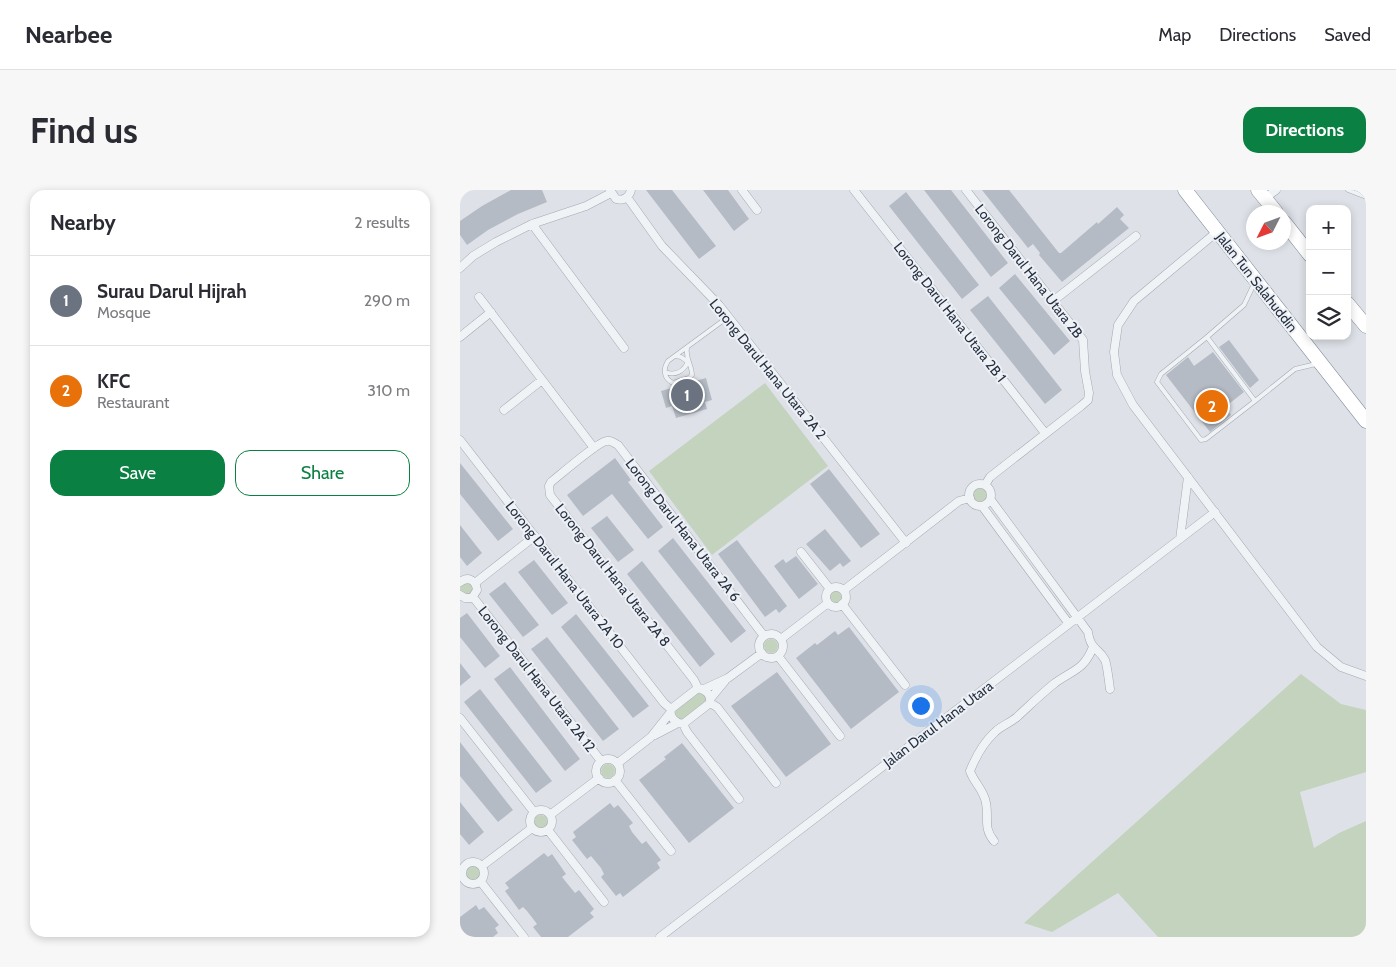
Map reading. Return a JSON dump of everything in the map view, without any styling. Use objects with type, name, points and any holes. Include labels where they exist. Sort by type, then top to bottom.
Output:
[{"type":"highway","name":"Jalan Tun Salahuddin","points":[[1185,190],[1366,421]]},
{"type":"highway","points":[[1266,193],[1272,205]]},
{"type":"highway","points":[[1291,231],[1306,250]]},
{"type":"highway","points":[[1351,308],[1366,326]]},
{"type":"street","points":[[742,190],[757,210]]},
{"type":"street","name":"Lorong Darul Hana Utara 2B 1","points":[[854,190],[1045,434]]},
{"type":"street","name":"Lorong Darul Hana Utara 2B","points":[[966,190],[1084,340],[1085,371],[1089,393],[1088,400],[990,477],[985,485]]},
{"type":"street","points":[[460,268],[474,256],[496,242],[532,224],[586,206],[611,192],[619,200],[629,194]]},
{"type":"street","name":"Lorong Darul Hana Utara 2A 2","points":[[629,194],[662,246],[719,305],[906,543]]},
{"type":"street","points":[[532,224],[624,348]]},
{"type":"street","points":[[1218,232],[1134,301],[1118,325],[1114,352],[1116,375],[1133,405],[1318,647],[1341,667],[1366,676]]},
{"type":"street","points":[[1053,301],[1136,236]]},
{"type":"street","points":[[479,296],[594,448]]},
{"type":"street","points":[[460,336],[491,312]]},
{"type":"street","points":[[504,410],[542,380]]},
{"type":"street","name":"Lorong Darul Hana Utara 2A 10","points":[[460,440],[664,703],[673,719],[680,723],[739,799]]},
{"type":"street","name":"Lorong Darul Hana Utara 2A 6","points":[[594,448],[604,441],[613,442],[618,445],[764,636]]},
{"type":"street","name":"Lorong Darul Hana Utara 2A 8","points":[[594,448],[551,482],[549,486],[550,495],[776,783]]},
{"type":"street","points":[[1180,539],[1188,477]]},
{"type":"street","points":[[991,500],[982,506],[975,505],[970,498],[969,492],[973,486],[980,484],[985,485],[991,492],[991,500],[1078,617],[1088,632],[1092,647],[1105,660],[1110,689]]},
{"type":"street","points":[[844,590],[959,501],[970,498]]},
{"type":"street","points":[[982,506],[1069,624]]},
{"type":"street","name":"Jalan Darul Hana Utara","points":[[660,937],[1216,512]]},
{"type":"street","points":[[475,583],[534,536]]},
{"type":"street","points":[[801,552],[830,589]]},
{"type":"street","points":[[460,595],[465,598],[473,597],[477,590],[475,583],[468,579],[461,580]]},
{"type":"street","points":[[828,603],[826,594],[830,589],[836,587],[844,590]]},
{"type":"street","points":[[828,603],[834,606],[842,604],[846,597],[844,590]]},
{"type":"street","name":"Lorong Darul Hana Utara 2A 12","points":[[473,597],[601,761]]},
{"type":"street","points":[[781,639],[828,603]]},
{"type":"street","points":[[842,604],[905,685]]},
{"type":"street","points":[[773,634],[781,639],[783,649],[778,656],[768,657],[762,653],[759,645],[764,636],[773,634]]},
{"type":"street","points":[[994,841],[987,833],[987,804],[984,793],[973,780],[970,771],[974,761],[984,744],[996,731],[1016,718],[1036,697],[1082,666],[1088,659],[1092,647]]},
{"type":"street","points":[[618,763],[651,737],[680,723],[711,700],[728,678],[762,653]]},
{"type":"street","points":[[778,656],[840,736]]},
{"type":"street","points":[[651,737],[670,711],[701,688],[728,678]]},
{"type":"street","points":[[460,718],[534,812]]},
{"type":"street","points":[[608,759],[618,763],[620,772],[615,780],[606,782],[599,778],[596,767],[601,761],[608,759]]},
{"type":"street","points":[[550,815],[599,778]]},
{"type":"street","points":[[615,780],[671,851]]},
{"type":"street","points":[[541,810],[550,815],[552,822],[548,830],[538,833],[532,828],[530,818],[534,812],[541,810]]},
{"type":"street","points":[[482,866],[532,828]]},
{"type":"street","points":[[548,830],[604,902]]},
{"type":"street","points":[[474,861],[482,866],[485,875],[481,882],[463,885],[462,864],[474,861]]},
{"type":"street","points":[[481,882],[524,937]]},
{"type":"lane","points":[[1348,190],[1366,198]]},
{"type":"lane","points":[[1256,280],[1244,305],[1161,374],[1157,382],[1201,440],[1206,439],[1294,369],[1320,363]]},
{"type":"lane","points":[[687,348],[686,354],[692,375],[689,378],[673,383],[668,380],[665,372],[664,367],[668,361],[728,316]]},
{"type":"lane","points":[[1206,337],[1255,401]]},
{"type":"lane","points":[[675,356],[681,357],[688,362]]},
{"type":"lane","points":[[665,372],[671,374],[682,371],[688,362]]},
{"type":"green space","points":[[765,383],[828,466],[712,555],[649,471]]},
{"type":"green space","points":[[977,488],[983,488],[987,495],[983,502],[977,502],[973,498],[973,492]]},
{"type":"green space","points":[[467,582],[472,584],[474,589],[472,594],[467,596],[462,594],[460,589],[462,584]]},
{"type":"green space","points":[[836,590],[841,592],[843,597],[841,602],[836,604],[831,602],[829,597],[831,592]]},
{"type":"green space","points":[[771,639],[776,641],[778,646],[776,651],[771,653],[766,651],[764,646],[766,641]]},
{"type":"green space","points":[[1301,674],[1341,704],[1366,710],[1366,772],[1300,792],[1314,848],[1339,833],[1366,821],[1366,937],[1158,937],[1118,893],[1052,932],[1024,923]]},
{"type":"green space","points":[[697,692],[706,695],[706,703],[685,719],[679,719],[675,714],[676,708]]},
{"type":"green space","points":[[605,764],[611,764],[615,771],[611,778],[605,778],[601,774],[601,768]]},
{"type":"green space","points":[[541,815],[546,817],[548,822],[546,827],[541,829],[536,827],[534,822],[536,817]]},
{"type":"green space","points":[[473,866],[478,868],[480,873],[478,878],[473,880],[468,878],[466,873],[468,868]]},
{"type":"building","points":[[511,190],[542,190],[547,202],[518,214],[488,230],[467,245],[460,235],[460,221]]},
{"type":"building","points":[[646,190],[672,190],[716,246],[699,259]]},
{"type":"building","points":[[703,190],[728,190],[749,219],[734,231]]},
{"type":"building","points":[[924,190],[951,190],[1008,263],[991,277]]},
{"type":"building","points":[[982,190],[1009,190],[1059,253],[1097,222],[1098,224],[1117,207],[1124,215],[1120,219],[1129,228],[1062,282],[1039,255],[1040,253],[1033,244],[1028,248]]},
{"type":"building","points":[[906,192],[979,285],[962,299],[889,206]]},
{"type":"building","points":[[1015,274],[1070,341],[1054,355],[999,288]]},
{"type":"building","points":[[988,296],[1062,390],[1045,404],[970,310]]},
{"type":"building","points":[[1229,340],[1259,380],[1250,388],[1219,347]]},
{"type":"building","points":[[1213,352],[1244,392],[1225,407],[1231,415],[1210,432],[1166,375],[1188,357],[1194,366]]},
{"type":"building","points":[[706,378],[712,400],[705,402],[707,409],[676,418],[672,406],[666,408],[661,391]]},
{"type":"building","points":[[615,458],[631,480],[628,482],[663,527],[648,539],[612,494],[583,516],[567,495]]},
{"type":"building","points":[[460,463],[513,529],[498,541],[460,494]]},
{"type":"building","points":[[829,469],[880,534],[861,548],[810,484]]},
{"type":"building","points":[[607,516],[634,550],[618,562],[591,528]]},
{"type":"building","points":[[460,525],[482,553],[467,566],[460,557]]},
{"type":"building","points":[[825,529],[851,561],[843,567],[840,563],[830,571],[806,544]]},
{"type":"building","points":[[673,538],[746,631],[731,643],[658,551]]},
{"type":"building","points":[[737,540],[787,606],[779,613],[776,609],[765,617],[718,554]]},
{"type":"building","points":[[796,556],[818,584],[799,599],[774,566],[783,559],[786,563]]},
{"type":"building","points":[[534,560],[568,603],[552,615],[518,572]]},
{"type":"building","points":[[642,561],[715,654],[700,667],[627,574]]},
{"type":"building","points":[[505,582],[539,625],[523,637],[489,594]]},
{"type":"building","points":[[467,613],[500,656],[485,668],[460,637],[460,618]]},
{"type":"building","points":[[576,614],[649,706],[633,718],[561,627]]},
{"type":"building","points":[[849,627],[899,692],[851,729],[796,658],[815,643],[817,645],[835,631],[838,635]]},
{"type":"building","points":[[547,637],[619,729],[603,741],[531,649]]},
{"type":"building","points":[[460,663],[471,677],[460,686]]},
{"type":"building","points":[[510,667],[580,759],[565,771],[494,679]]},
{"type":"building","points":[[777,672],[831,744],[786,777],[731,706]]},
{"type":"building","points":[[480,689],[552,781],[536,793],[464,702]]},
{"type":"building","points":[[460,742],[513,810],[498,822],[460,776]]},
{"type":"building","points":[[682,743],[734,808],[689,843],[639,780],[666,759],[664,757]]},
{"type":"building","points":[[460,802],[484,832],[469,845],[460,834]]},
{"type":"building","points":[[610,803],[614,808],[618,805],[633,823],[629,826],[632,832],[642,844],[646,841],[661,860],[657,863],[660,868],[623,897],[620,893],[616,896],[601,877],[604,874],[601,868],[591,856],[587,859],[572,840],[576,837],[573,832]]},
{"type":"building","points":[[544,853],[548,857],[552,854],[566,874],[562,877],[575,893],[579,890],[594,909],[590,913],[594,917],[568,937],[541,937],[533,927],[537,924],[527,911],[523,907],[519,910],[505,891],[509,888],[505,883]]},
{"type":"building","points":[[476,905],[479,910],[484,907],[499,925],[495,928],[498,933],[493,937],[460,937],[460,917]]},
{"type":"place","name":"Surau Darul Hijrah","points":[[687,395]]},
{"type":"place","name":"KFC","points":[[1212,406]]}]
